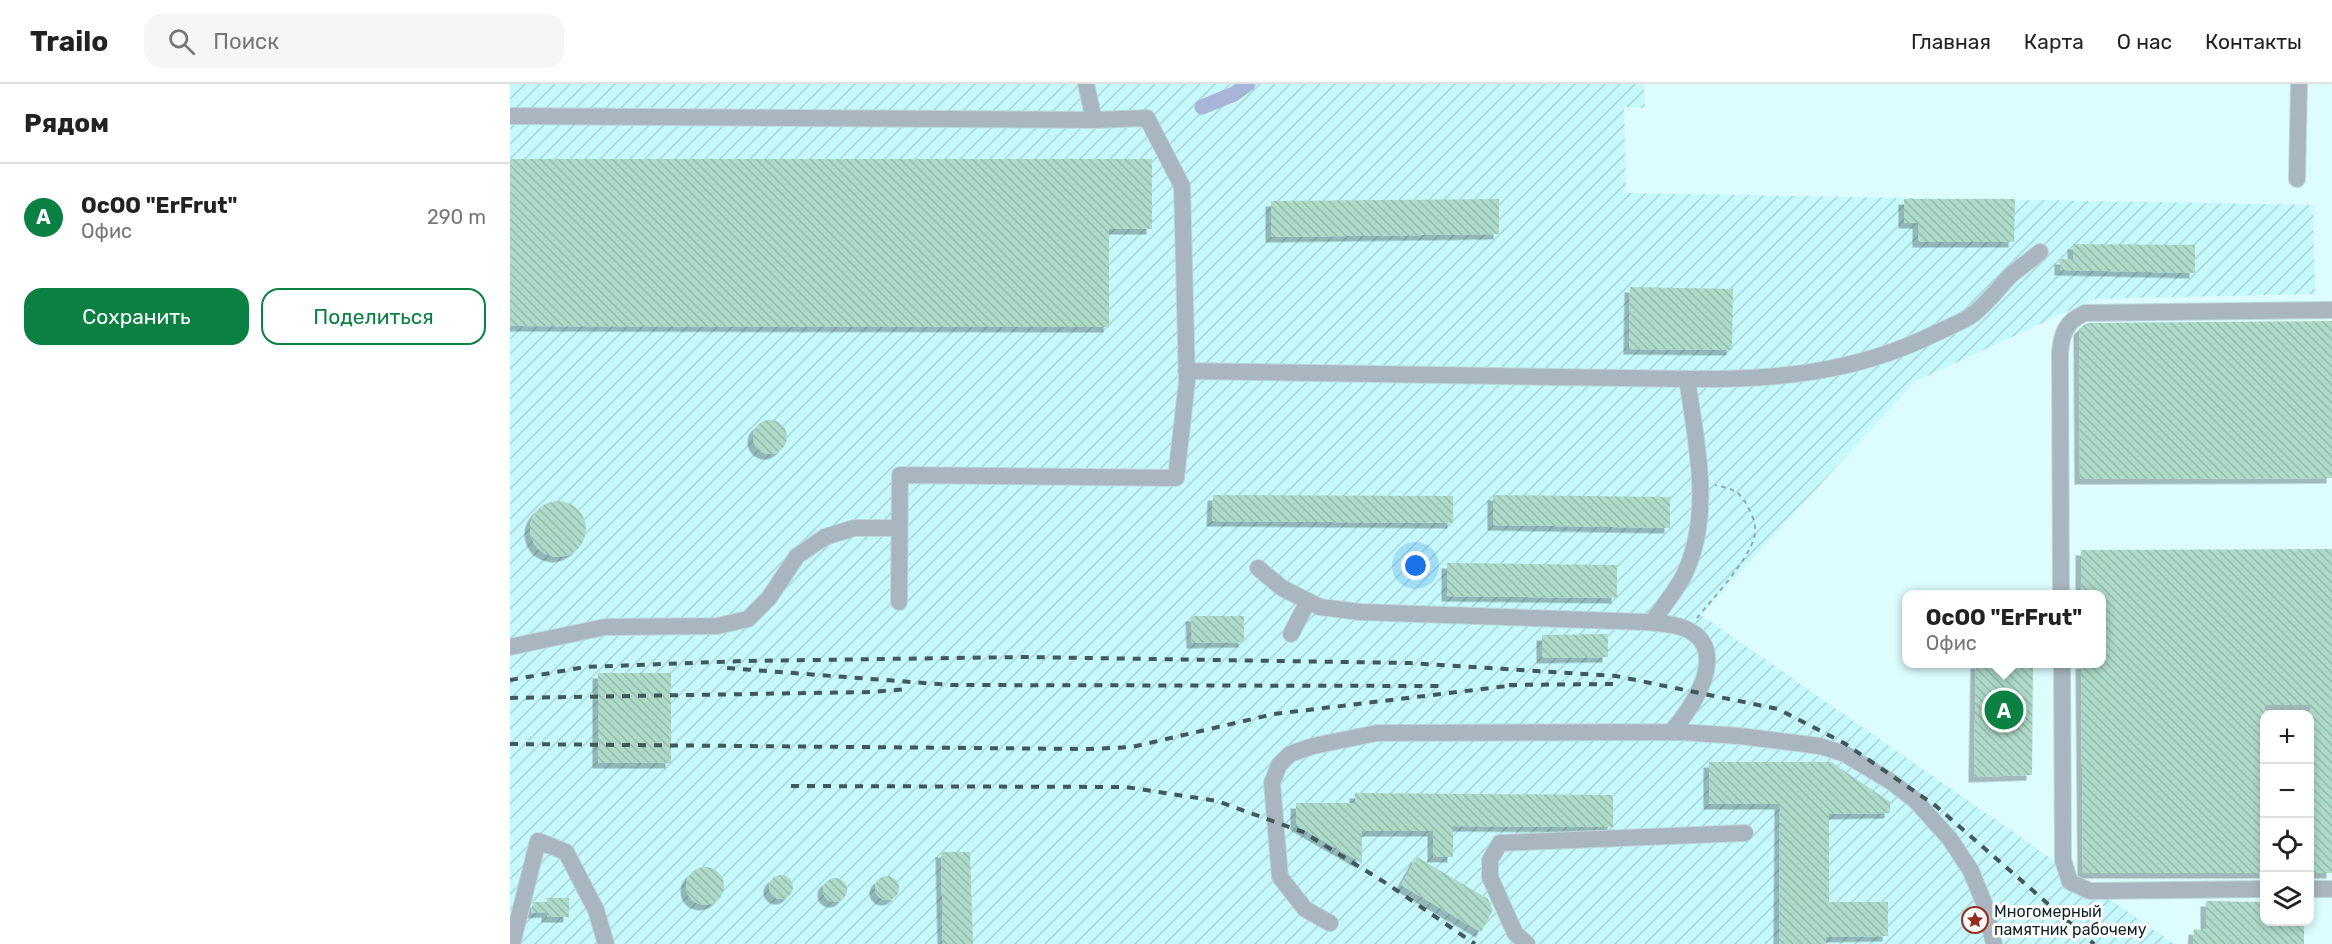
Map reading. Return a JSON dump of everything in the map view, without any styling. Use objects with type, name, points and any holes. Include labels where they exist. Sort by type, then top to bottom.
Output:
[{"type":"lane","points":[[1086,84],[1094,120]]},
{"type":"lane","points":[[2297,179],[2299,84]]},
{"type":"lane","points":[[510,116],[1094,120],[1147,118],[1182,186],[1186,371],[1176,478],[900,475],[898,602]]},
{"type":"lane","points":[[1186,371],[1734,380],[1800,375],[1900,351],[1970,317],[2012,274],[2040,252]]},
{"type":"lane","points":[[2061,590],[2060,352],[2061,336],[2067,324],[2085,313],[2332,310]]},
{"type":"lane","points":[[1652,622],[1684,575],[1695,549],[1700,498],[1697,447],[1687,379]]},
{"type":"lane","points":[[510,647],[605,627],[717,626],[748,619],[769,598],[797,556],[825,537],[854,528],[898,528]]},
{"type":"lane","points":[[1258,568],[1282,588],[1320,607],[1360,612],[1652,622],[1688,630],[1700,642],[1705,653],[1706,675],[1687,715],[1671,732]]},
{"type":"lane","points":[[1292,634],[1308,600]]},
{"type":"lane","points":[[2062,668],[2063,860],[2070,882],[2090,891],[2260,889]]},
{"type":"lane","points":[[1330,923],[1305,909],[1280,877],[1272,783],[1279,765],[1290,754],[1314,746],[1377,733],[1671,732],[1740,736],[1820,746],[1845,754],[1890,781],[1915,800],[1943,831],[1971,871],[1984,903],[1994,944]]},
{"type":"lane","points":[[1527,944],[1515,933],[1490,877],[1490,860],[1500,843],[1745,833]]},
{"type":"lane","points":[[512,944],[538,841],[566,852],[596,910],[606,944]]},
{"type":"lane","points":[[2314,889],[2332,889]]},
{"type":"path","points":[[1688,630],[1749,549],[1755,536],[1754,519],[1744,499],[1736,490],[1713,485]]},
{"type":"shaded area","points":[[510,84],[1644,84],[1645,108],[1624,107],[1626,193],[2313,205],[2315,294],[2094,299],[1914,382],[1701,615],[2174,944],[510,944]]},
{"type":"building","points":[[510,159],[1152,159],[1152,229],[1109,229],[1109,327],[510,326]]},
{"type":"building","points":[[1499,199],[1499,234],[1271,237],[1271,201]]},
{"type":"building","points":[[1904,199],[2015,199],[2014,242],[1918,242],[1918,223],[1904,223]]},
{"type":"building","points":[[2073,244],[2195,245],[2195,273],[2060,270],[2060,259],[2073,259]]},
{"type":"building","points":[[1630,287],[1733,289],[1732,350],[1629,349]]},
{"type":"building","points":[[2332,321],[2332,478],[2080,479],[2079,329],[2084,325],[2088,323]]},
{"type":"building","points":[[770,420],[782,425],[787,437],[782,449],[770,454],[758,449],[753,437],[758,425]]},
{"type":"building","points":[[1213,495],[1453,496],[1453,523],[1212,521]]},
{"type":"building","points":[[1493,495],[1670,497],[1670,528],[1493,525]]},
{"type":"building","points":[[558,501],[569,503],[578,509],[584,518],[586,529],[584,540],[578,549],[569,555],[558,557],[547,555],[538,549],[532,540],[530,529],[532,518],[538,509],[547,503]]},
{"type":"building","points":[[2332,549],[2332,873],[2314,873],[2314,710],[2310,710],[2310,705],[2265,705],[2265,710],[2260,710],[2260,873],[2083,873],[2081,668],[2106,668],[2106,590],[2081,590],[2081,550]]},
{"type":"building","points":[[1447,563],[1617,565],[1617,598],[1447,596]]},
{"type":"building","points":[[1191,616],[1244,616],[1244,642],[1192,643]]},
{"type":"building","points":[[1608,634],[1608,657],[1542,658],[1542,635]]},
{"type":"building","points":[[1976,668],[2033,668],[2032,775],[1974,777]]},
{"type":"building","points":[[598,673],[671,673],[671,763],[598,763]]},
{"type":"building","points":[[1709,762],[1831,762],[1890,802],[1890,813],[1829,814],[1829,902],[1888,902],[1888,936],[1826,937],[1826,944],[1779,944],[1780,804],[1709,804]]},
{"type":"building","points":[[1355,793],[1613,795],[1613,827],[1453,826],[1453,857],[1433,857],[1433,831],[1362,831],[1362,863],[1296,825],[1296,803],[1355,803]]},
{"type":"building","points":[[941,852],[970,852],[973,944],[943,944]]},
{"type":"building","points":[[1417,857],[1488,899],[1493,910],[1481,932],[1401,885]]},
{"type":"building","points":[[705,867],[719,872],[724,886],[719,900],[705,905],[691,900],[686,886],[691,872]]},
{"type":"building","points":[[781,875],[790,878],[793,887],[790,896],[781,899],[772,896],[769,887],[772,878]]},
{"type":"building","points":[[887,876],[896,879],[899,888],[896,897],[887,900],[878,897],[875,888],[878,879]]},
{"type":"building","points":[[835,878],[844,881],[847,890],[844,899],[835,902],[826,899],[823,890],[826,881]]},
{"type":"building","points":[[546,898],[569,898],[569,917],[547,917],[547,912],[531,913],[533,902],[547,902]]},
{"type":"building","points":[[2206,901],[2260,902],[2260,926],[2304,926],[2304,944],[2193,944],[2194,929],[2206,930]]},
{"type":"waterway","points":[[1202,107],[1234,94],[1248,84]]},
{"type":"railway","points":[[510,680],[585,667],[743,661],[1023,657],[1410,663],[1616,676],[1778,709],[1844,743],[1936,806],[2094,944]]},
{"type":"railway","points":[[727,668],[951,685],[1440,686]]},
{"type":"railway","points":[[1509,685],[1614,684]]},
{"type":"railway","points":[[510,744],[1089,749],[1132,747],[1274,714],[1516,685]]},
{"type":"railway","points":[[510,698],[870,692],[909,689]]},
{"type":"railway","points":[[791,786],[1126,787],[1217,801],[1303,832],[1389,885],[1475,944]]},
{"type":"place","name":"ОсОО \"ErFrut\"","points":[[2004,710]]},
{"type":"place","name":"Многомерный памятник рабочему","points":[[1975,920]]}]
